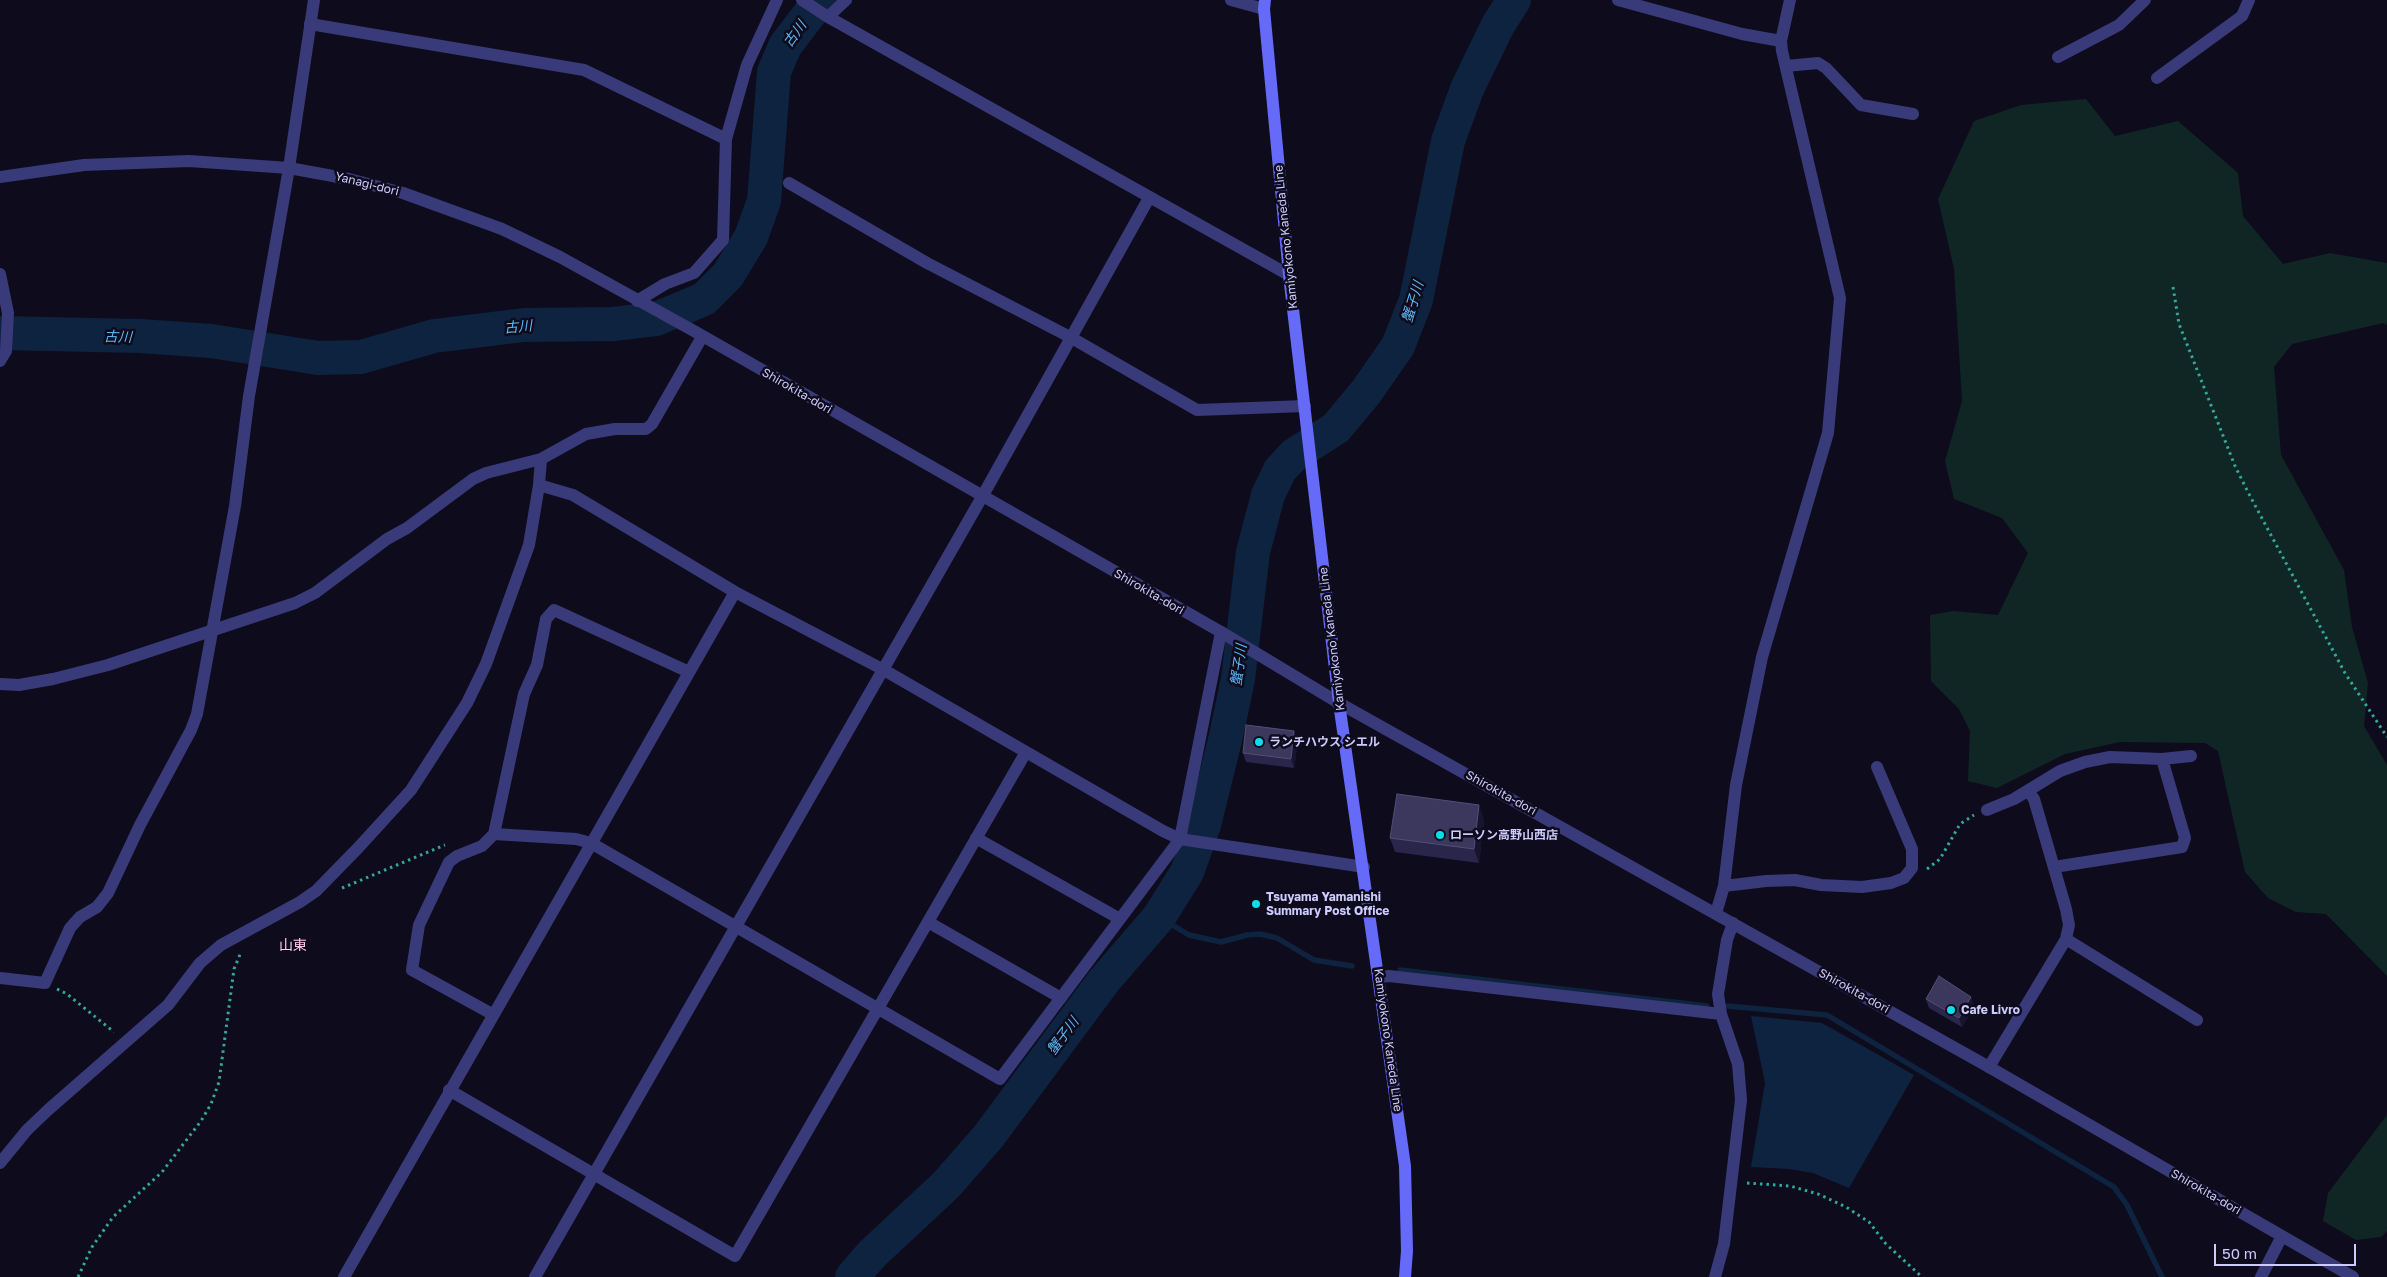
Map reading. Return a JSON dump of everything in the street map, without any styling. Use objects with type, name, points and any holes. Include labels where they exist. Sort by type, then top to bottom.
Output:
[{"type":"main road","name":"Kamiyokono Kaneda Line","points":[[1265,4],[1289,275],[1339,703],[1406,1166],[1407,1251],[1405,1277]]},
{"type":"street","points":[[0,978],[45,983],[70,928],[80,917],[97,906],[108,894],[140,825],[191,730],[197,714],[235,506],[249,396],[289,168],[314,0]]},
{"type":"street","points":[[639,302],[665,284],[694,273],[723,240],[726,139],[747,64],[777,0]]},
{"type":"street","points":[[802,0],[828,17],[1289,275]]},
{"type":"street","points":[[828,17],[846,0]]},
{"type":"street","points":[[1231,0],[1265,4]]},
{"type":"street","points":[[1618,0],[1742,34],[1781,41]]},
{"type":"street","points":[[1716,913],[1724,886],[1736,785],[1762,657],[1828,433],[1840,298],[1781,41],[1790,0]]},
{"type":"street","points":[[2058,57],[2120,25],[2145,0]]},
{"type":"street","points":[[2157,78],[2242,16],[2248,0]]},
{"type":"street","points":[[310,24],[584,70],[726,139]]},
{"type":"street","points":[[1786,66],[1818,64],[1826,68],[1861,106],[1913,114]]},
{"type":"street","name":"Yanagi-dori","points":[[0,177],[84,165],[189,161],[289,168],[350,179],[403,193],[455,210],[502,229],[560,257],[698,334]]},
{"type":"street","points":[[789,183],[928,263],[1070,336],[1197,410],[1305,406]]},
{"type":"street","points":[[535,1277],[884,670],[1149,198]]},
{"type":"street","points":[[0,274],[8,313],[3,356]]},
{"type":"street","points":[[0,684],[19,685],[53,679],[108,665],[295,603],[315,593],[387,539],[407,528],[473,480],[486,473],[541,459],[586,434],[615,429],[646,428],[652,424],[698,334]]},
{"type":"street","name":"Shirokita-dori","points":[[698,334],[1224,635],[1339,703],[1989,1067],[2353,1277]]},
{"type":"street","points":[[0,1163],[27,1130],[48,1110],[89,1073],[127,1043],[168,1005],[200,963],[221,945],[316,891],[411,790],[467,703],[486,664],[529,544],[539,485],[541,459]]},
{"type":"street","points":[[539,485],[573,495],[735,592],[884,670],[1180,839],[1364,866]]},
{"type":"street","points":[[344,1277],[492,1014],[735,592]]},
{"type":"street","points":[[492,1014],[412,970],[419,925],[449,862],[457,856],[482,846],[494,834],[524,694],[537,665],[546,619],[554,610],[689,672]]},
{"type":"street","points":[[494,834],[576,839],[591,842],[1000,1079],[1180,839],[1224,635]]},
{"type":"street","points":[[449,1090],[594,1176],[735,1256],[1026,752]]},
{"type":"street","points":[[1987,810],[2028,791],[2060,771],[2085,762],[2110,756],[2162,759],[2191,756]]},
{"type":"street","points":[[2054,867],[2182,846],[2185,838],[2162,759]]},
{"type":"street","points":[[1724,886],[1795,880],[1821,885],[1862,887],[1891,883],[1904,878],[1912,868],[1912,850],[1877,767]]},
{"type":"street","points":[[1989,1067],[2066,939],[2069,925],[2034,799],[2028,791]]},
{"type":"street","points":[[976,838],[1120,919]]},
{"type":"street","points":[[928,922],[1061,998]]},
{"type":"street","points":[[1715,1277],[1724,1244],[1741,1100],[1738,1064],[1722,1014],[1718,994],[1727,940],[1733,923]]},
{"type":"street","points":[[2066,939],[2197,1020]]},
{"type":"street","points":[[1379,977],[1389,976],[1722,1014]]},
{"type":"street","points":[[2261,1277],[2282,1236]]},
{"type":"path","points":[[2173,287],[2179,324],[2235,466],[2345,673],[2387,737]]},
{"type":"path","points":[[1912,868],[1922,871],[1931,867],[1940,859],[1960,824],[1970,816],[1987,810]]},
{"type":"path","points":[[316,891],[327,892],[343,888],[432,848],[448,844]]},
{"type":"path","points":[[78,1277],[88,1255],[113,1218],[162,1172],[201,1121],[211,1104],[219,1082],[234,969],[251,929]]},
{"type":"path","points":[[45,983],[67,994],[127,1043]]},
{"type":"path","points":[[1731,1182],[1790,1186],[1818,1194],[1846,1207],[1869,1222],[1886,1244],[1922,1277]]},
{"type":"green space","points":[[2086,99],[2115,136],[2178,121],[2238,173],[2243,216],[2283,264],[2330,253],[2387,263],[2387,325],[2383,323],[2292,344],[2274,367],[2281,455],[2344,570],[2352,627],[2368,683],[2364,726],[2387,765],[2387,976],[2326,914],[2296,912],[2268,898],[2245,872],[2218,751],[2205,743],[2120,742],[2065,754],[1997,788],[1968,781],[1970,731],[1959,709],[1931,681],[1930,615],[1953,611],[1998,615],[2028,553],[2002,518],[1954,499],[1945,461],[1962,401],[1954,269],[1938,199],[1974,121],[2021,105]]},
{"type":"green space","points":[[2387,1115],[2387,1231],[2381,1237],[2356,1240],[2323,1221],[2328,1193]]},
{"type":"water","points":[[1751,1016],[1822,1023],[1914,1075],[1849,1188],[1813,1173],[1789,1169],[1751,1167],[1765,1083]]},
{"type":"building","points":[[1246,725],[1294,731],[1291,759],[1243,753]]},
{"type":"building","name":"ローソン高野山西店","points":[[1397,794],[1479,805],[1474,849],[1390,838]]},
{"type":"building","points":[[1939,976],[1971,997],[1959,1018],[1926,999]]},
{"type":"waterway","name":"古川","points":[[0,333],[140,336],[211,341],[318,358],[361,357],[434,336],[524,325],[613,324],[656,319],[704,299],[728,275],[751,237],[764,201],[774,72],[785,46],[820,0]]},
{"type":"waterway","name":"蟹子川","points":[[852,1277],[872,1254],[946,1185],[988,1137],[1103,982],[1159,917],[1187,872],[1204,825],[1226,736],[1238,679],[1253,552],[1268,495],[1280,470],[1294,455],[1336,428],[1366,392],[1398,346],[1416,300],[1448,141],[1467,89],[1498,25],[1514,0]]},
{"type":"waterway","points":[[1159,917],[1189,935],[1221,942],[1247,935],[1260,934],[1277,938],[1314,960],[1352,966]]},
{"type":"waterway","points":[[1400,970],[1707,1006]]},
{"type":"waterway","points":[[1727,1006],[1827,1015],[2114,1187],[2127,1205],[2162,1277]]},
{"type":"place","name":"ランチハウス シエル","points":[[1259,742]]},
{"type":"place","name":"ローソン高野山西店","points":[[1440,835]]},
{"type":"place","name":"Tsuyama Yamanishi Summary Post Office","points":[[1256,904]]},
{"type":"place","name":"Cafe Livro","points":[[1951,1010]]},
{"type":"district","name":"山東","points":[[293,946]]}]
